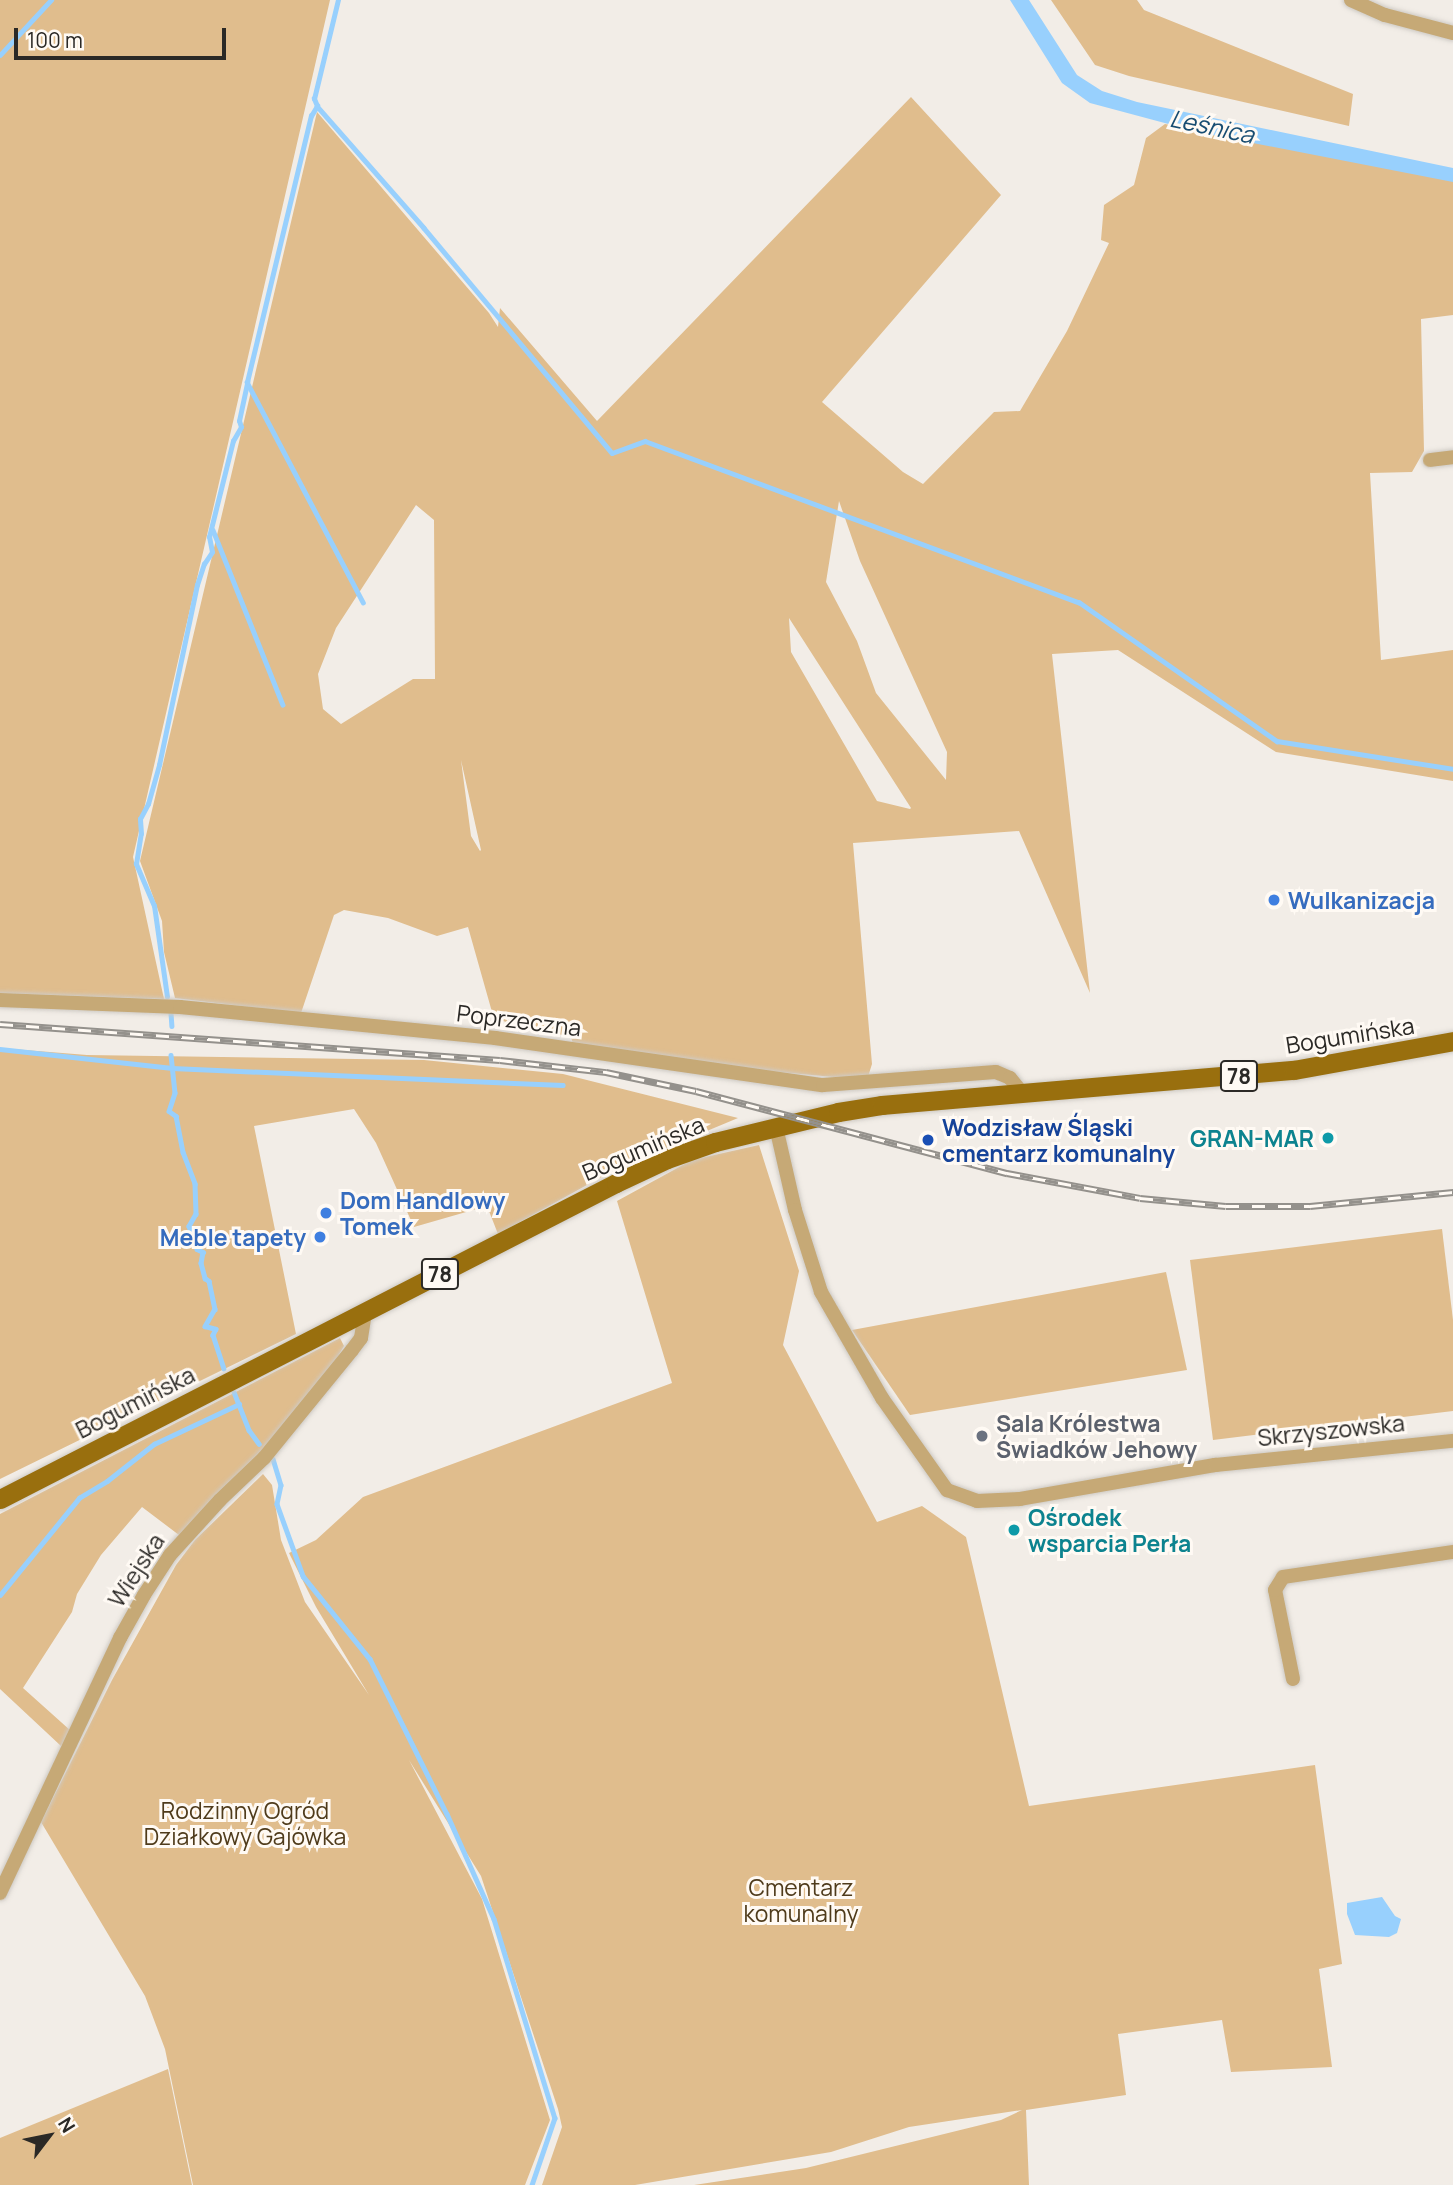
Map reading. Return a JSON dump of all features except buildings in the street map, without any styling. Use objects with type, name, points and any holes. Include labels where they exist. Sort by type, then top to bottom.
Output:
[{"type":"main road","name":"Bogumińska","points":[[0,1499],[667,1159],[715,1142],[882,1105],[1294,1070],[1453,1041]]},
{"type":"street","points":[[1354,1],[1408,22],[1453,33]]},
{"type":"street","points":[[1430,460],[1453,457]]},
{"type":"street","name":"Poprzeczna","points":[[0,1000],[180,1007],[495,1038],[823,1085],[996,1072],[1010,1078],[1022,1093]]},
{"type":"street","name":"Skrzyszowska","points":[[776,1127],[795,1210],[821,1292],[882,1398],[947,1490],[977,1501],[1020,1499],[1215,1465],[1453,1441]]},
{"type":"street","name":"Wiejska","points":[[0,1893],[120,1638],[150,1585],[178,1545],[264,1458],[352,1350],[361,1338],[365,1312]]},
{"type":"street","points":[[1293,1679],[1275,1590],[1283,1577],[1453,1552]]},
{"type":"green space","points":[[0,0],[330,0],[133,857],[164,999],[0,993]]},
{"type":"green space","points":[[1051,0],[1137,0],[1144,10],[1353,94],[1349,126],[1129,76],[1095,65]]},
{"type":"green space","points":[[911,97],[1001,195],[822,402],[903,472],[923,484],[994,412],[1020,411],[1067,331],[1109,243],[1101,240],[1104,205],[1134,185],[1146,138],[1165,124],[1453,181],[1453,315],[1421,319],[1424,451],[1412,472],[1370,473],[1381,660],[1453,650],[1453,781],[1276,752],[1118,650],[1052,654],[1090,993],[1019,831],[853,843],[872,1064],[867,1080],[713,1066],[573,1044],[571,1037],[494,1019],[468,927],[437,936],[388,918],[344,910],[334,915],[301,1013],[175,998],[164,952],[162,921],[140,861],[317,112],[489,313],[498,327],[500,308],[597,421]],"holes":[[[839,501],[860,561],[947,752],[946,780],[876,693],[857,641],[826,582]],[[416,505],[434,520],[435,679],[413,679],[341,724],[323,709],[318,674],[336,628]],[[789,618],[910,809],[877,801],[791,652]],[[461,760],[480,851],[471,836]]]},
{"type":"green space","points":[[0,1048],[87,1055],[424,1060],[563,1074],[738,1118],[616,1169],[498,1234],[487,1206],[414,1227],[376,1143],[354,1109],[254,1126],[296,1334],[0,1479]]},
{"type":"green space","points":[[759,1145],[799,1271],[783,1345],[877,1522],[922,1506],[966,1537],[1029,1806],[1315,1765],[1342,1964],[1319,1969],[1332,2067],[1231,2072],[1222,2020],[1118,2034],[1126,2095],[1026,2110],[1029,2185],[694,2185],[806,2168],[1001,2120],[1022,2110],[909,2127],[831,2152],[635,2185],[542,2185],[562,2127],[558,2109],[481,1876],[409,1760],[482,1899],[550,2120],[525,2185],[193,2185],[165,2049],[145,1996],[41,1822],[112,1680],[176,1565],[195,1540],[263,1474],[272,1485],[281,1540],[305,1602],[369,1695],[316,1607],[289,1553],[316,1540],[363,1497],[672,1383],[617,1201],[692,1160]]},
{"type":"green space","points":[[1442,1229],[1453,1320],[1453,1411],[1213,1440],[1190,1260]]},
{"type":"green space","points":[[1166,1272],[1187,1370],[910,1415],[852,1330]]},
{"type":"green space","points":[[340,1338],[344,1346],[331,1368],[262,1454],[179,1535],[142,1507],[101,1555],[77,1594],[72,1612],[23,1688],[71,1731],[61,1746],[0,1689],[0,1514]]},
{"type":"green space","points":[[168,2069],[192,2185],[0,2185],[0,2138]]},
{"type":"water","name":"Leśnica","points":[[1010,0],[1029,0],[1077,75],[1102,91],[1137,102],[1453,168],[1453,182],[1202,133],[1090,103],[1062,83]]},
{"type":"water","points":[[1382,1897],[1395,1916],[1401,1919],[1397,1933],[1389,1937],[1355,1935],[1347,1914],[1347,1903]]},
{"type":"waterway","points":[[0,55],[51,0]]},
{"type":"waterway","points":[[167,997],[154,906],[136,864],[141,834],[140,819],[148,804],[159,765],[197,585],[204,564],[212,552],[209,537],[233,441],[241,427],[239,421],[247,382],[311,116],[317,106],[314,99],[338,0]]},
{"type":"waterway","points":[[317,106],[424,228],[612,453],[645,441],[1079,602],[1277,741],[1453,769]]},
{"type":"waterway","points":[[247,382],[363,602]]},
{"type":"waterway","points":[[213,530],[283,705]]},
{"type":"waterway","points":[[171,1013],[172,1026]]},
{"type":"waterway","points":[[0,1049],[172,1068],[563,1085]]},
{"type":"waterway","points":[[171,1055],[175,1093],[169,1111],[176,1116],[183,1152],[195,1184],[196,1214],[189,1226],[197,1249],[203,1252],[201,1263],[205,1278],[209,1281],[215,1309],[205,1326],[216,1329],[213,1335],[224,1368]]},
{"type":"waterway","points":[[234,1392],[249,1430],[259,1444]]},
{"type":"waterway","points":[[0,1595],[79,1498],[107,1481],[154,1444],[239,1404]]},
{"type":"waterway","points":[[273,1459],[281,1485],[277,1504],[303,1576],[370,1659],[447,1814],[494,1919],[555,2118],[532,2185]]},
{"type":"railway","points":[[0,1024],[500,1060],[606,1072],[696,1091],[1007,1173],[1140,1198],[1226,1206],[1310,1206],[1453,1192]]},
{"type":"place","name":"Wulkanizacja","points":[[1274,900]]},
{"type":"place","name":"GRAN-MAR","points":[[1328,1138]]},
{"type":"place","name":"Wodzisław Śląski cmentarz komunalny","points":[[928,1140]]},
{"type":"place","name":"Dom Handlowy Tomek","points":[[326,1213]]},
{"type":"place","name":"Meble tapety","points":[[320,1237]]},
{"type":"place","name":"Sala Królestwa Świadków Jehowy","points":[[982,1436]]},
{"type":"place","name":"Ośrodek wsparcia Perła","points":[[1014,1530]]},
{"type":"park label","name":"Rodzinny Ogród Działkowy Gajówka","points":[[245,1823]]},
{"type":"park label","name":"Cmentarz komunalny","points":[[801,1900]]}]
